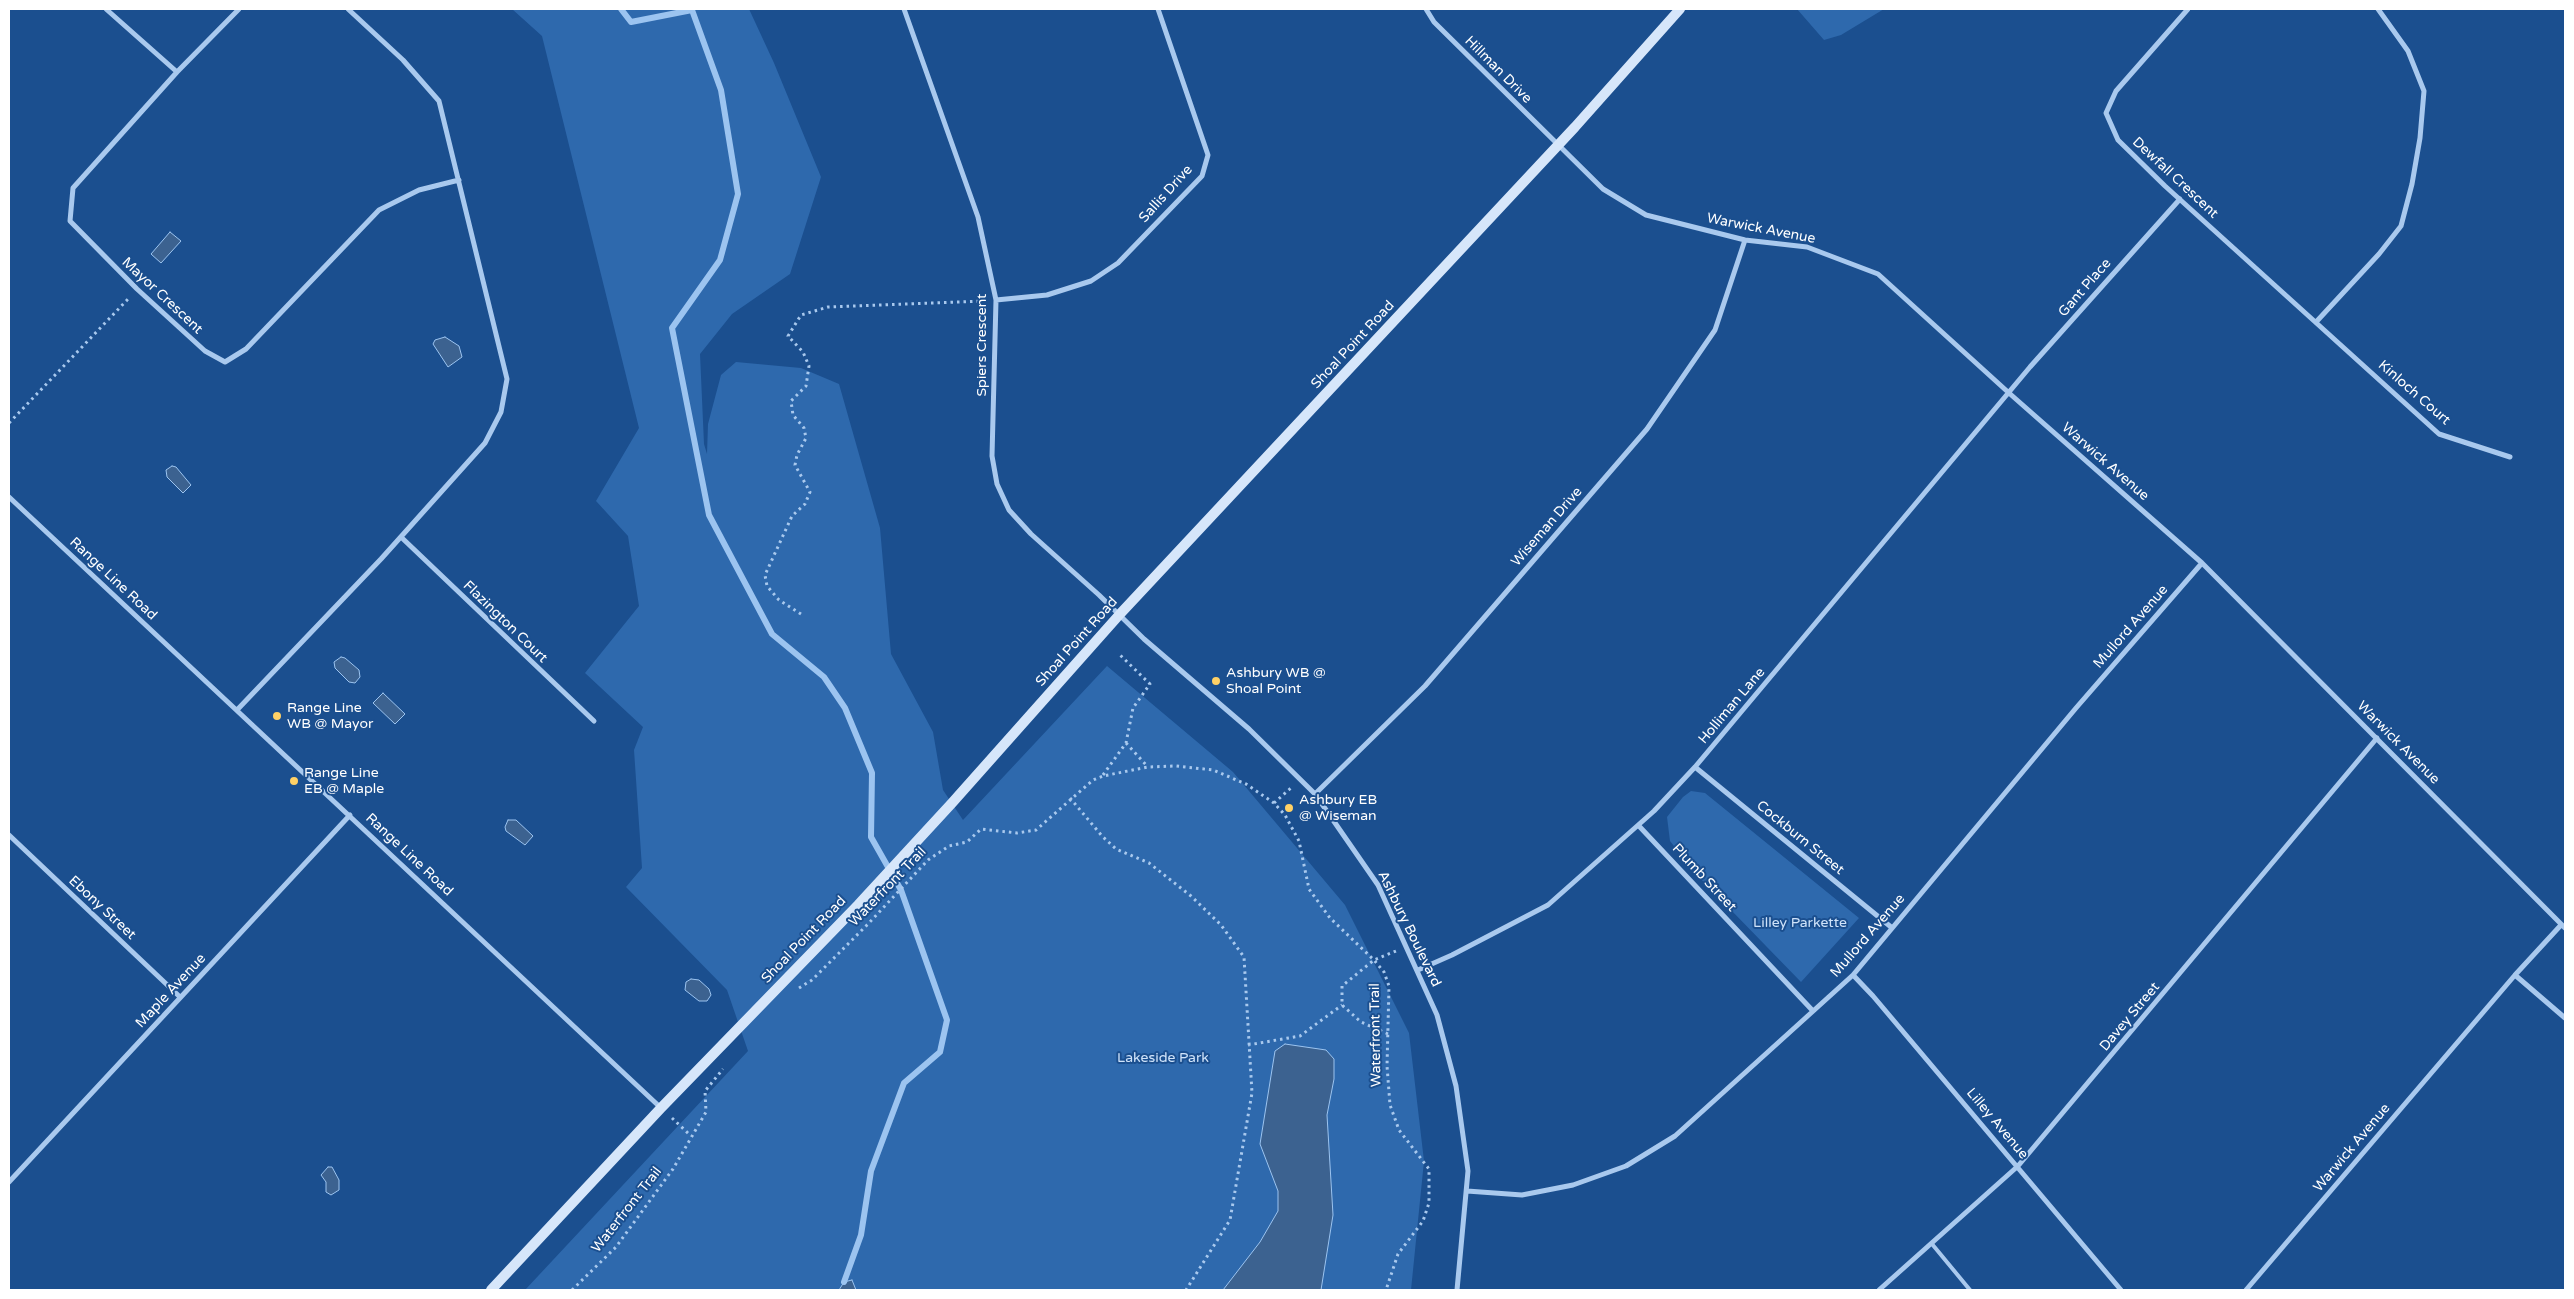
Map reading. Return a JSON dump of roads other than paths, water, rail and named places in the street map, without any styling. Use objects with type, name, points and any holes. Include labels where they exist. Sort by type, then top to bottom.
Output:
[{"type":"street","points":[[106,9],[177,72]]},
{"type":"street","name":"Mayor Crescent","points":[[239,9],[177,72],[73,188],[70,221],[137,289],[205,352],[225,362],[246,349],[379,210],[419,190],[460,180]]},
{"type":"street","points":[[237,710],[486,443],[501,412],[507,379],[460,180],[439,101],[403,60],[348,9]]},
{"type":"street","name":"Spiers Crescent","points":[[904,9],[978,217],[996,300],[992,456],[997,484],[1009,510],[1032,534],[1120,614]]},
{"type":"street","name":"Sallis Drive","points":[[996,300],[1047,295],[1091,281],[1118,262],[1202,176],[1208,155],[1158,9]]},
{"type":"street","name":"Hillman Drive","points":[[1426,9],[1434,22],[1558,145]]},
{"type":"street","name":"Shoal Point Road","points":[[491,1290],[661,1108],[858,905],[952,803],[1120,614],[1558,145],[1680,9]]},
{"type":"street","name":"Dewfall Crescent","points":[[2188,9],[2116,91],[2106,114],[2118,140],[2180,199],[2317,321]]},
{"type":"street","points":[[2317,321],[2379,254],[2401,226],[2412,184],[2420,138],[2424,91],[2408,50],[2378,9]]},
{"type":"street","name":"Warwick Avenue","points":[[1558,145],[1603,189],[1646,215],[1745,240],[1807,246],[1878,274],[2008,393],[2202,563],[2563,926],[2515,976],[2246,1290]]},
{"type":"street","name":"Gant Place","points":[[2008,393],[2180,199]]},
{"type":"street","name":"Wiseman Drive","points":[[1315,794],[1425,686],[1647,428],[1716,330],[1745,240]]},
{"type":"street","name":"Kinloch Court","points":[[2317,321],[2439,434],[2510,457]]},
{"type":"street","name":"Holliman Lane","points":[[1418,970],[1452,955],[1548,905],[1639,826],[1695,767],[2008,393]]},
{"type":"street","name":"Range Line Road","points":[[9,497],[661,1108]]},
{"type":"street","name":"Flazington Court","points":[[400,537],[594,721]]},
{"type":"street","name":"Mullord Avenue","points":[[1467,1191],[1522,1195],[1573,1185],[1626,1166],[1675,1136],[1852,975],[2202,563]]},
{"type":"street","name":"Ashbury Boulevard","points":[[1120,614],[1144,640],[1249,729],[1315,794],[1378,885],[1408,946],[1437,1015],[1456,1086],[1468,1171],[1456,1290]]},
{"type":"street","name":"Davey Street","points":[[1879,1290],[2018,1166],[2377,738]]},
{"type":"street","name":"Cockburn Street","points":[[1695,767],[1891,927]]},
{"type":"street","name":"Maple Avenue","points":[[9,1182],[350,815]]},
{"type":"street","name":"Plumb Street","points":[[1639,826],[1813,1011]]},
{"type":"street","name":"Ebony Street","points":[[9,835],[180,997]]},
{"type":"street","name":"Lilley Avenue","points":[[1852,975],[2018,1166],[2121,1290]]},
{"type":"street","points":[[2515,976],[2565,1018]]},
{"type":"lane","points":[[1932,1244],[1970,1290]]},
{"type":"waterway","points":[[621,9],[631,22],[692,10],[721,90],[738,194],[720,260],[672,328],[709,515],[772,634],[824,677],[845,708],[872,773],[871,837],[901,890],[947,1020],[940,1052],[904,1083],[871,1171],[861,1235],[844,1282]]},
{"type":"place","name":"Ashbury WB @ Shoal Point","points":[[1216,681]]},
{"type":"place","name":"Range Line WB @ Mayor","points":[[277,716]]},
{"type":"place","name":"Range Line EB @ Maple","points":[[294,781]]},
{"type":"place","name":"Ashbury EB @ Wiseman","points":[[1289,808]]},
{"type":"park label","name":"Lilley Parkette","points":[[1800,923]]},
{"type":"park label","name":"Lakeside Park","points":[[1163,1058]]}]
